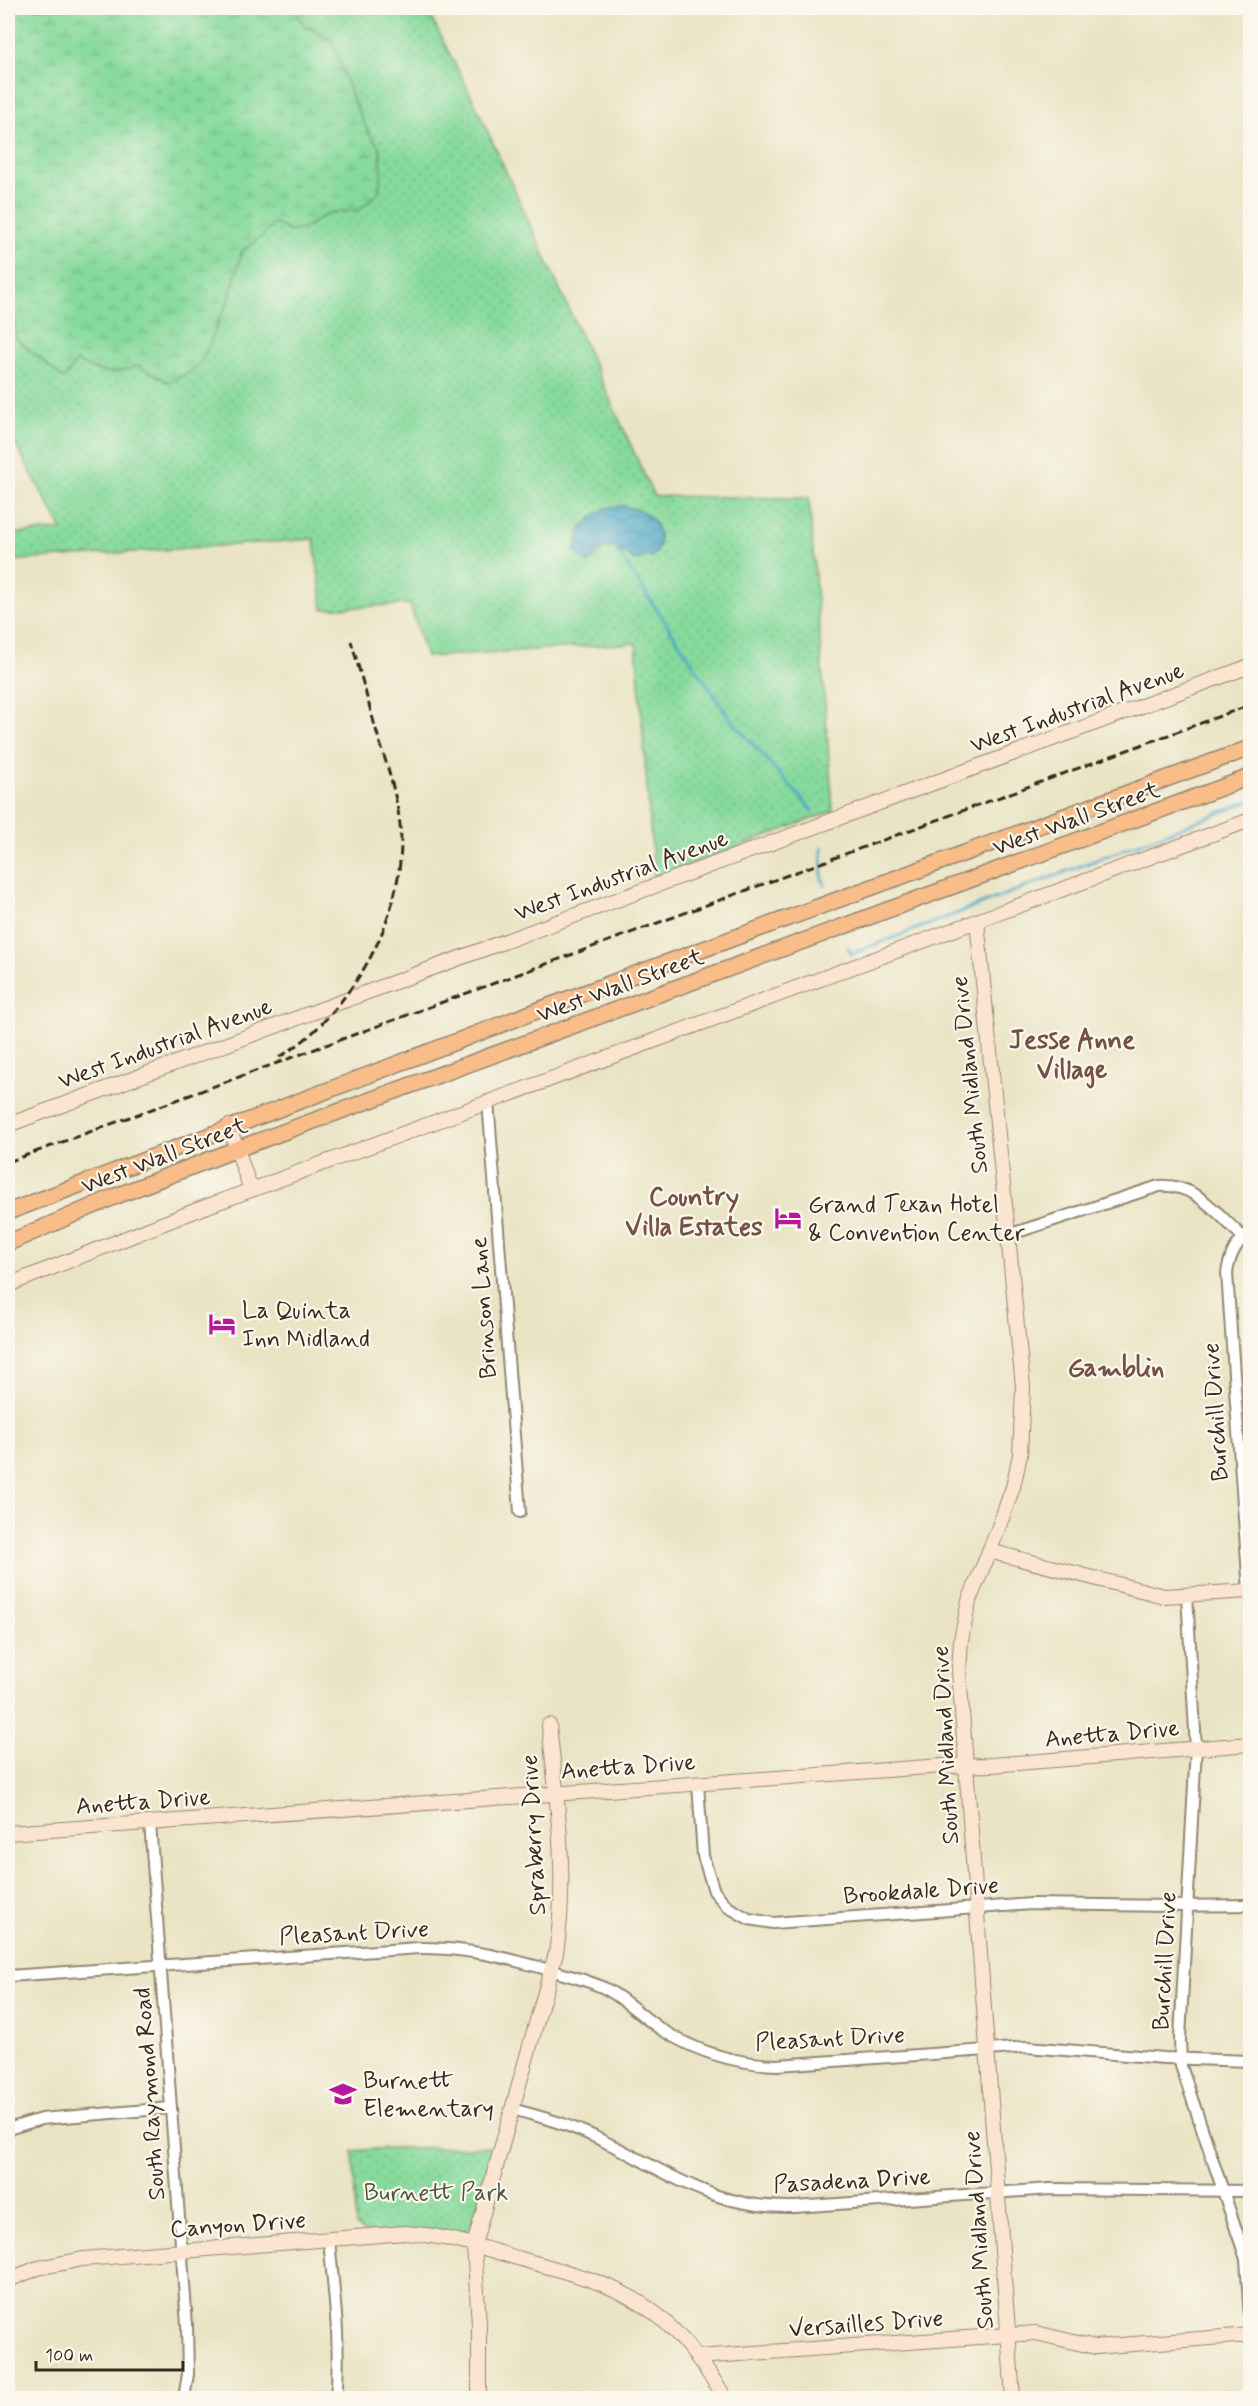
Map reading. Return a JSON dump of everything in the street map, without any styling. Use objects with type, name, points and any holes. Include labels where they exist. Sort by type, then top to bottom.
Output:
[{"type":"main road","name":"West Wall Street","points":[[8,1212],[557,1003],[1251,748]]},
{"type":"main road","name":"West Wall Street","points":[[8,1243],[116,1196],[237,1149],[1251,777]]},
{"type":"street","name":"West Industrial Avenue","points":[[8,1125],[1251,666]]},
{"type":"street","points":[[8,1285],[488,1101],[1251,820]]},
{"type":"street","name":"South Midland Drive","points":[[977,921],[1023,1387],[1023,1423],[1020,1455],[1013,1487],[989,1551],[974,1583],[961,1640],[959,1671],[1013,2398]]},
{"type":"street","name":"Brinson Lane","points":[[488,1101],[520,1512]]},
{"type":"street","points":[[229,1126],[252,1190]]},
{"type":"street","points":[[1008,1235],[1159,1186],[1173,1185],[1194,1192],[1247,1234]]},
{"type":"street","name":"Burchill Drive","points":[[1247,1234],[1232,1253],[1227,1273],[1250,1591]]},
{"type":"street","points":[[989,1551],[1164,1596],[1250,1591]]},
{"type":"street","name":"Burchill Drive","points":[[1187,1595],[1196,1748],[1181,2066],[1246,2259],[1251,2318]]},
{"type":"street","name":"Spraberry Drive","points":[[479,2398],[479,2324],[474,2245],[556,1953],[562,1905],[549,1725]]},
{"type":"street","name":"Anetta Drive","points":[[8,1833],[1251,1744]]},
{"type":"street","name":"Brookdale Drive","points":[[698,1784],[704,1856],[714,1891],[728,1907],[748,1919],[774,1923],[1031,1904],[1251,1905]]},
{"type":"street","name":"South Raymond Road","points":[[150,1823],[182,2250],[188,2374],[184,2398]]},
{"type":"street","name":"Pleasant Drive","points":[[8,1976],[429,1948],[486,1954],[592,1983],[632,2004],[662,2030],[689,2045],[744,2063],[778,2065],[1027,2047],[1251,2061]]},
{"type":"street","points":[[8,2129],[41,2119],[171,2108]]},
{"type":"street","name":"Pasadena Drive","points":[[512,2109],[578,2129],[702,2192],[748,2205],[795,2207],[1050,2189],[1251,2191]]},
{"type":"street","name":"Canyon Drive","points":[[8,2280],[38,2268],[83,2259],[405,2233],[427,2234],[474,2245],[594,2280],[627,2295],[655,2313],[682,2337],[724,2398]]},
{"type":"street","points":[[329,2240],[336,2312],[338,2377],[336,2398]]},
{"type":"street","name":"Versailles Drive","points":[[698,2358],[1041,2333],[1095,2347],[1251,2335]]},
{"type":"green space","points":[[8,8],[426,8],[472,97],[654,496],[809,498],[833,811],[654,878],[636,643],[426,657],[410,604],[323,609],[314,539],[8,561],[8,534],[62,530],[8,430]]},
{"type":"green space","points":[[8,8],[294,8],[304,25],[332,40],[351,95],[367,130],[380,148],[382,172],[378,193],[359,210],[328,213],[303,229],[290,232],[275,223],[242,251],[230,296],[201,363],[185,375],[168,382],[139,366],[107,372],[93,369],[77,361],[64,379],[17,339],[8,298]]},
{"type":"green space","name":"Burnett Park","points":[[388,2148],[494,2148],[469,2238],[364,2232],[356,2226],[353,2151]]},
{"type":"water","points":[[623,506],[641,511],[654,521],[660,540],[656,552],[651,558],[647,556],[636,561],[613,547],[602,549],[588,564],[574,550],[582,527],[606,508]]},
{"type":"waterway","points":[[616,549],[731,720],[812,810]]},
{"type":"waterway","points":[[848,947],[851,954],[1250,801]]},
{"type":"waterway","points":[[822,847],[822,878],[825,886]]},
{"type":"railway","points":[[279,1057],[319,1027],[344,998],[362,972],[380,938],[397,883],[401,844],[396,802],[351,641]]},
{"type":"railway","points":[[8,1162],[1250,705]]},
{"type":"place","name":"Grand Texan Hotel & Convention Center","points":[[788,1218]]},
{"type":"place","name":"La Quinta Inn Midland","points":[[222,1324]]},
{"type":"place","name":"Burnett Elementary","points":[[343,2094]]},
{"type":"district","name":"Jesse Anne Village","points":[[1072,1054]]},
{"type":"district","name":"Country Villa Estates","points":[[694,1211]]},
{"type":"district","name":"Gamblin","points":[[1116,1367]]}]
